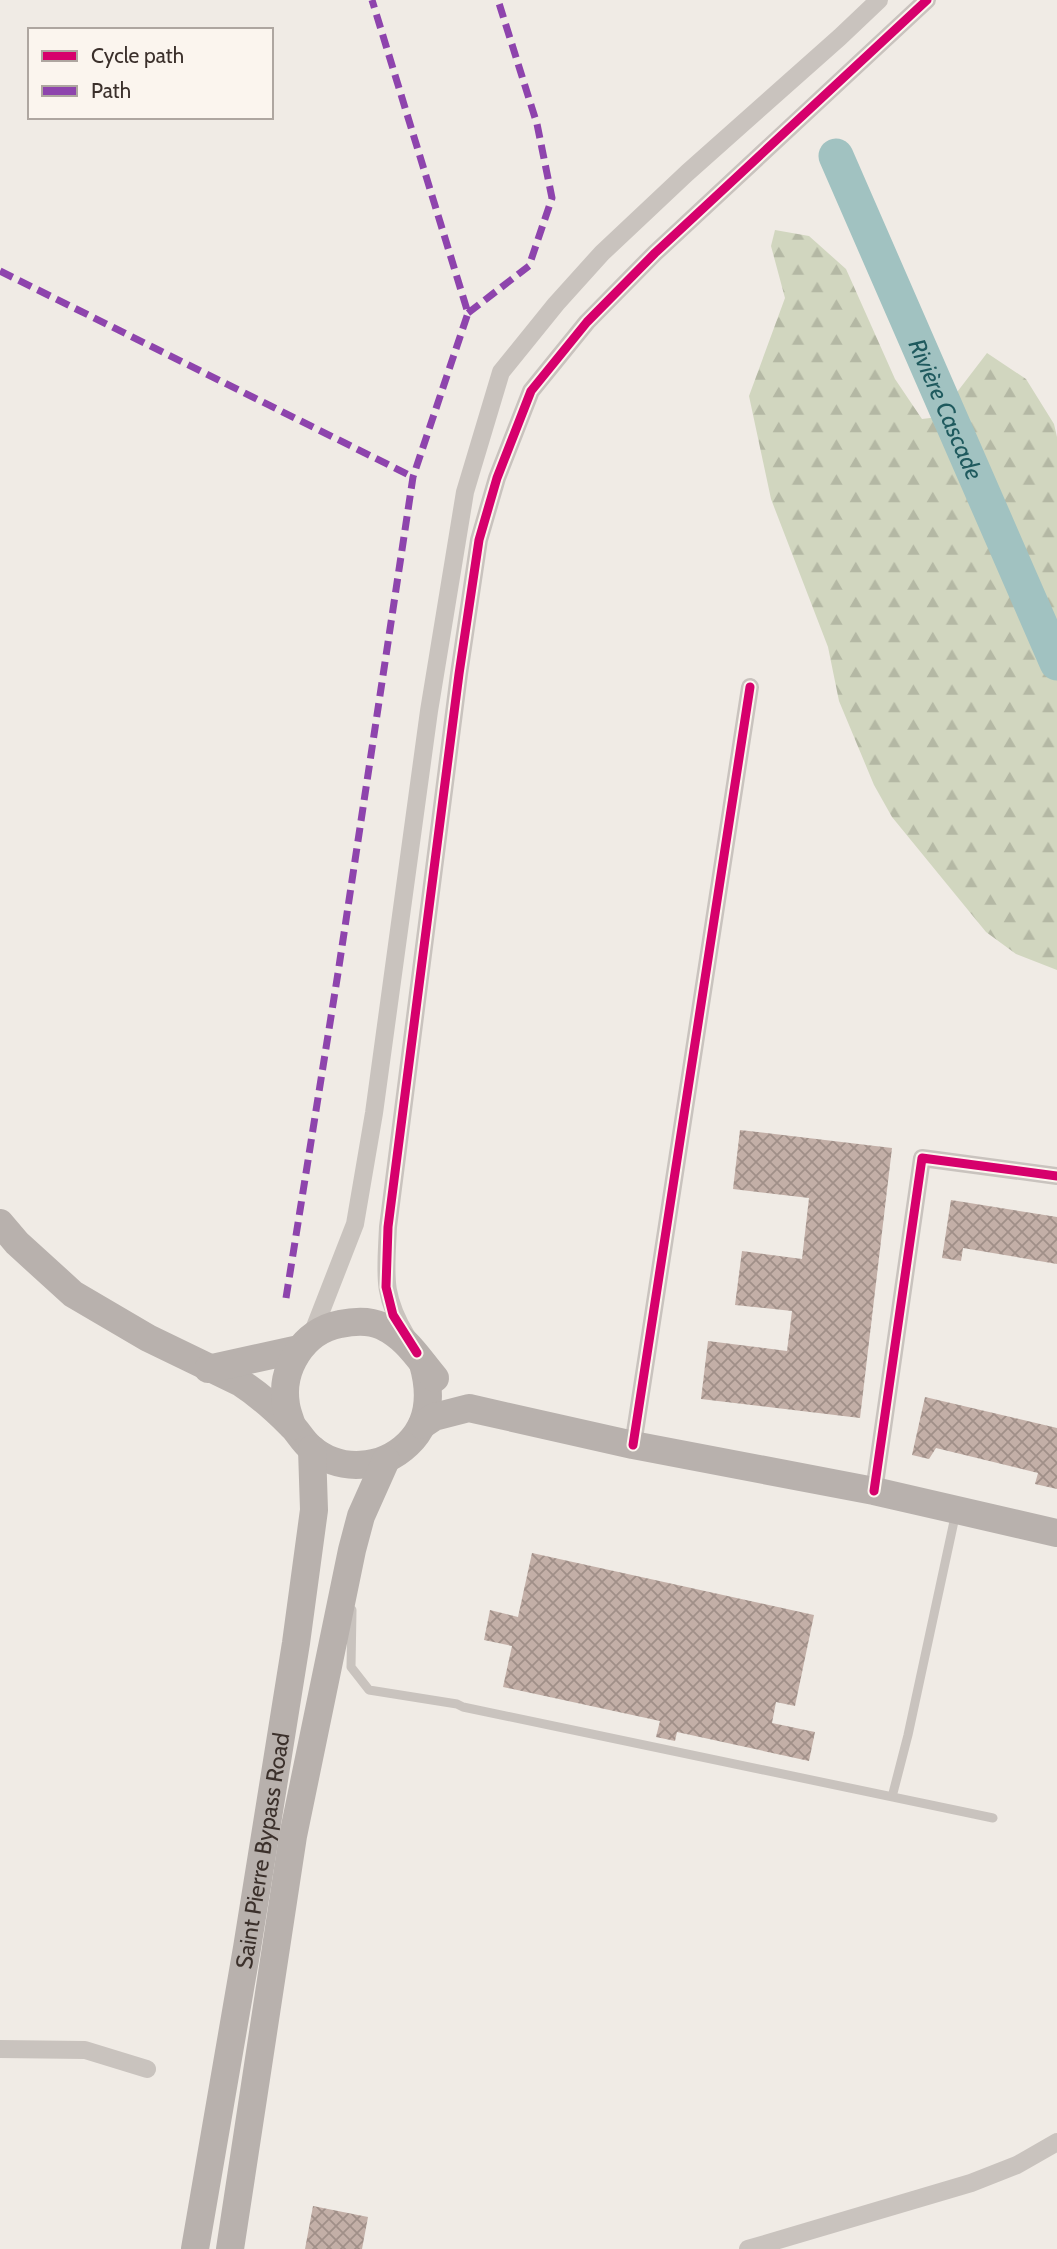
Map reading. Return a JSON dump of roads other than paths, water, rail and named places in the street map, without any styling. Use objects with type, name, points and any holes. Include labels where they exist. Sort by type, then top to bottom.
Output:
[{"type":"main road","points":[[0,1223],[73,1294],[148,1338],[208,1369],[241,1382],[292,1426],[312,1450],[329,1460],[348,1465],[367,1465],[386,1460],[401,1451],[413,1439],[422,1425],[428,1405],[428,1384],[420,1359]]},
{"type":"main road","points":[[208,1369],[305,1343],[331,1325],[355,1321],[379,1324],[400,1336],[438,1382],[469,1408],[633,1446],[873,1491],[1057,1533]]},
{"type":"main road","points":[[292,1426],[286,1406],[285,1386],[289,1366],[305,1343]]},
{"type":"main road","points":[[422,1425],[434,1417],[469,1408]]},
{"type":"main road","name":"Saint Pierre Bypass Road","points":[[195,2249],[296,1643],[314,1510],[312,1450]]},
{"type":"main road","name":"Saint Pierre Bypass Road","points":[[230,2249],[293,1836],[352,1550],[361,1516],[386,1460]]},
{"type":"street","points":[[305,1343],[355,1224],[374,1113],[429,711],[465,492],[501,372],[555,304],[602,254],[687,173],[880,0]]},
{"type":"street","points":[[420,1359],[393,1315],[386,1287],[388,1227],[461,661],[479,540],[497,478],[531,391],[587,322],[655,253],[927,0]]},
{"type":"street","points":[[633,1446],[750,687]]},
{"type":"street","points":[[873,1491],[922,1158],[1057,1176]]},
{"type":"street","points":[[0,2049],[85,2050],[148,2069]]},
{"type":"street","points":[[748,2249],[971,2183],[1017,2165],[1057,2142]]},
{"type":"lane","points":[[892,1797],[956,1511]]},
{"type":"lane","points":[[352,1550],[351,1667],[369,1690],[457,1704],[993,1818]]},
{"type":"waterway","name":"Rivière Cascade","points":[[836,156],[1057,663]]}]
